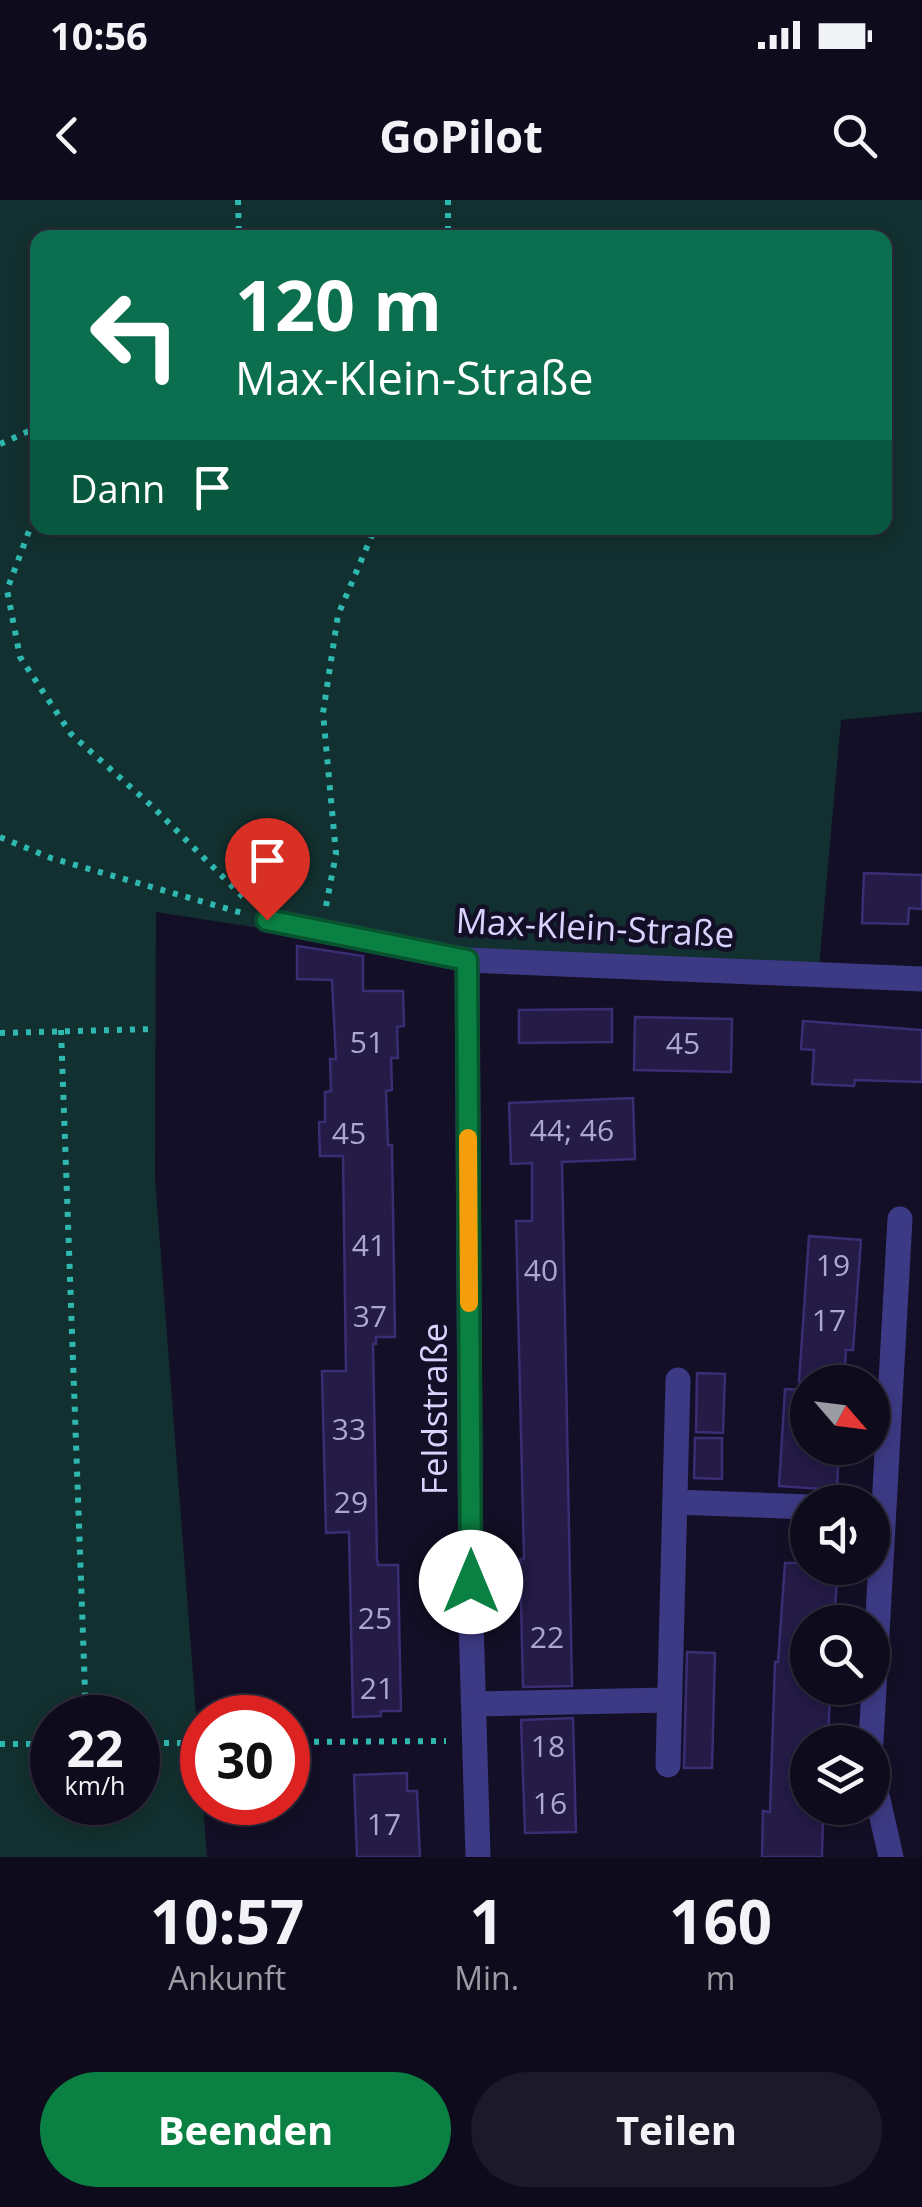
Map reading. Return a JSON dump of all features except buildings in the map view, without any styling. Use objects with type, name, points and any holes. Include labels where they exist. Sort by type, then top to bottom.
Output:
[{"type":"street","name":"Max-Klein-Straße","points":[[267,920],[467,960],[922,979]]},
{"type":"street","name":"Feldstraße","points":[[467,960],[478,1857]]},
{"type":"street","points":[[880,1485],[900,1219]]},
{"type":"street","points":[[668,1765],[678,1380]]},
{"type":"street","points":[[675,1502],[790,1506]]},
{"type":"street","points":[[872,1725],[876,1585]]},
{"type":"street","points":[[474,1704],[668,1700]]},
{"type":"street","points":[[883,1825],[891,1857]]},
{"type":"path","points":[[238,200],[241,230]]},
{"type":"path","points":[[448,200],[448,230]]},
{"type":"path","points":[[0,444],[30,431]]},
{"type":"path","points":[[30,528],[7,590],[20,657],[71,734],[153,807],[267,920]]},
{"type":"path","points":[[322,930],[336,854],[322,713],[338,615],[373,535]]},
{"type":"path","points":[[0,837],[51,858],[267,920]]},
{"type":"path","points":[[0,1032],[153,1029]]},
{"type":"path","points":[[61,1030],[85,1695]]},
{"type":"path","points":[[310,1742],[475,1741]]},
{"type":"path","points":[[0,1744],[30,1744]]},
{"type":"green space","points":[[0,200],[922,200],[922,712],[841,720],[819,967],[453,958],[156,912],[155,1178],[195,1695],[180,1695],[180,1825],[205,1825],[207,1857],[0,1857]]},
{"type":"slow traffic","points":[[468,1138],[469,1303]]},
{"type":"route","points":[[267,920],[467,960],[471,1582]]}]
